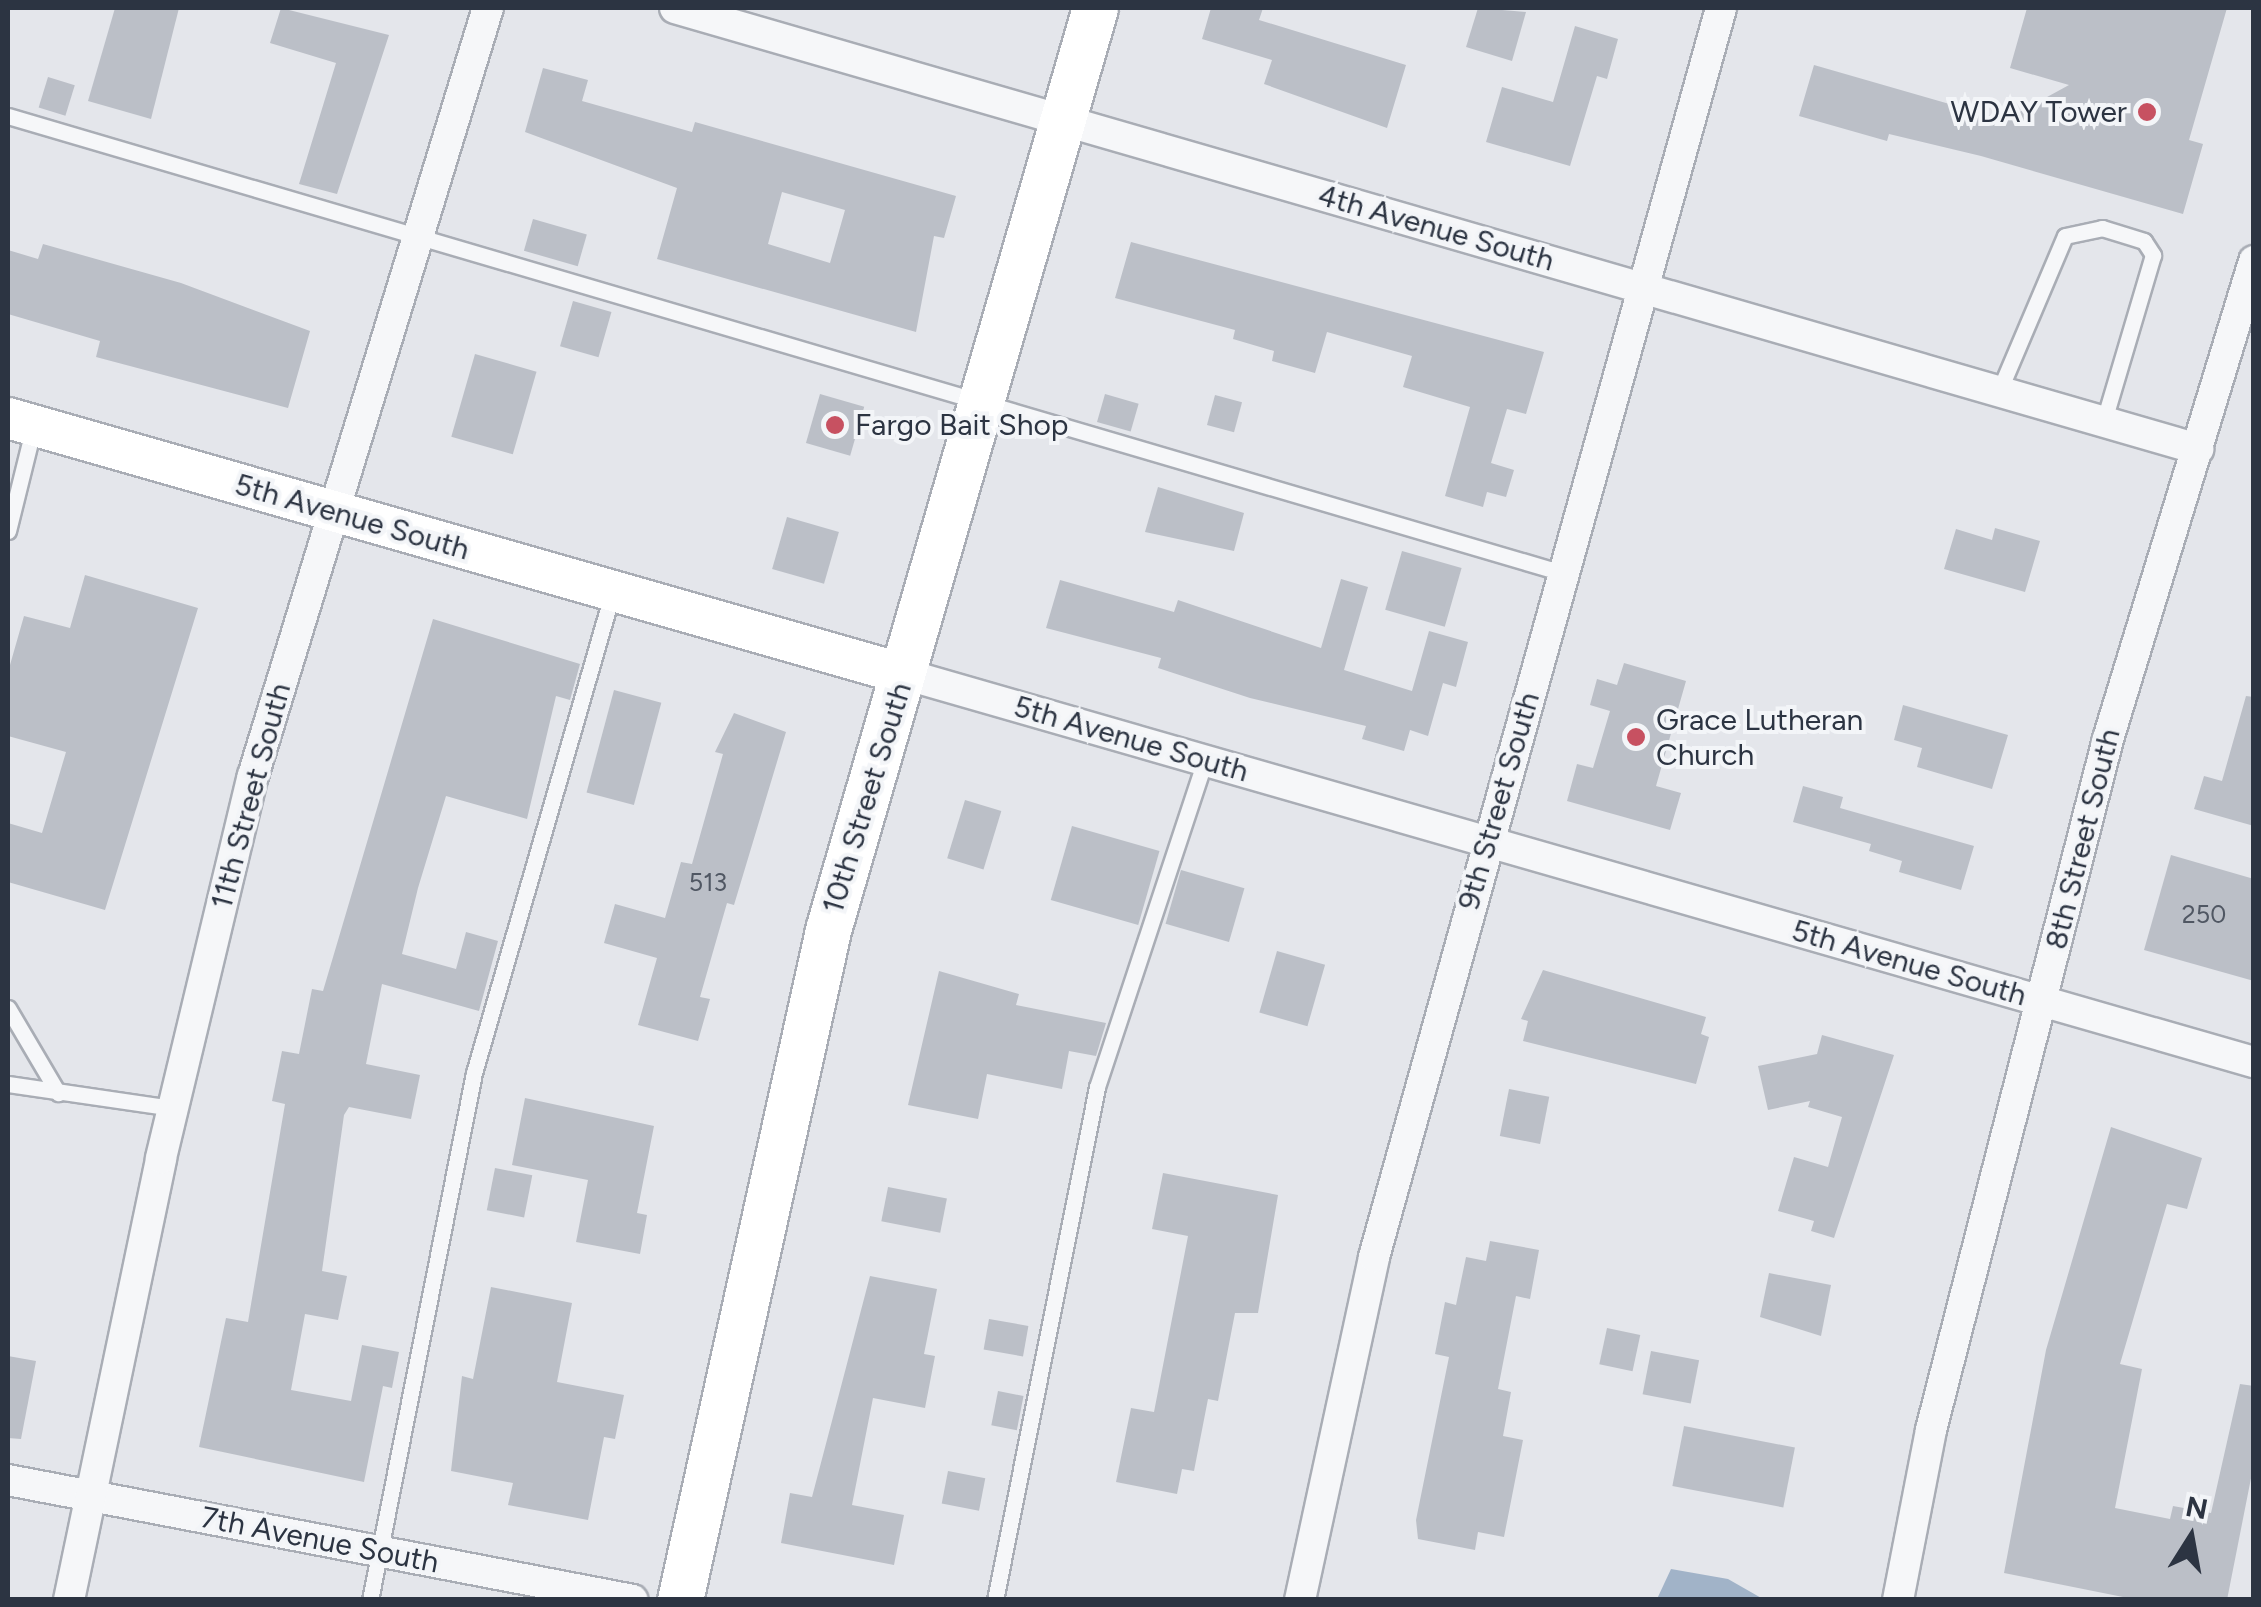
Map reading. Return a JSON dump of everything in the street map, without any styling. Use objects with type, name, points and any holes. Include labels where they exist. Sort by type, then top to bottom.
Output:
[{"type":"main road","name":"10th Street South","points":[[680,1600],[788,1088],[1095,8]]},
{"type":"street","name":"11th Street South","points":[[69,1600],[173,1108],[253,776],[488,8]]},
{"type":"street","name":"4th Avenue South","points":[[675,8],[2198,449]]},
{"type":"street","name":"9th Street South","points":[[1300,1600],[1374,1257],[1720,8]]},
{"type":"street","name":"8th Street South","points":[[1898,1600],[1931,1430],[2108,740],[2254,262]]},
{"type":"street","name":"5th Avenue South","points":[[21,422],[2254,1062]]},
{"type":"street","name":"7th Avenue South","points":[[8,1480],[633,1600]]},
{"type":"lane","points":[[8,116],[1563,574]]},
{"type":"lane","points":[[2000,389],[2066,236],[2116,232],[2144,241],[2153,255],[2104,420]]},
{"type":"lane","points":[[8,531],[21,422]]},
{"type":"lane","points":[[370,1600],[474,1073],[613,591]]},
{"type":"lane","points":[[995,1600],[1097,1087],[1204,760]]},
{"type":"lane","points":[[8,1008],[58,1093]]},
{"type":"lane","points":[[8,1084],[173,1108]]},
{"type":"water","points":[[1671,1569],[1728,1579],[1763,1599],[1657,1599]]},
{"type":"building","points":[[115,8],[179,8],[151,119],[88,101]]},
{"type":"building","points":[[281,8],[389,35],[337,194],[299,184],[336,63],[270,43]]},
{"type":"building","points":[[1211,8],[1263,8],[1259,20],[1406,65],[1387,128],[1264,84],[1272,60],[1202,39]]},
{"type":"building","points":[[1478,8],[1526,12],[1512,61],[1466,47]]},
{"type":"building","name":"WDAY Tower","points":[[2027,8],[2227,8],[2189,140],[2203,144],[2183,214],[1981,156],[1889,134],[1887,141],[1799,116],[1814,65],[2005,120],[2069,85],[2010,68]]},
{"type":"building","points":[[1575,26],[1618,39],[1607,79],[1597,76],[1570,166],[1486,142],[1502,87],[1553,102]]},
{"type":"building","points":[[543,68],[588,80],[582,101],[692,132],[695,122],[956,196],[944,238],[934,236],[916,332],[657,259],[677,188],[525,132]],"holes":[[[782,192],[845,210],[830,263],[768,244]]]},
{"type":"building","points":[[48,77],[75,85],[65,116],[39,108]]},
{"type":"building","points":[[533,219],[587,234],[578,266],[524,251]]},
{"type":"building","points":[[1131,242],[1544,352],[1526,414],[1507,409],[1491,463],[1514,470],[1506,497],[1487,492],[1483,507],[1445,496],[1470,407],[1403,387],[1412,356],[1327,332],[1315,373],[1272,361],[1274,351],[1233,339],[1235,330],[1115,298]]},
{"type":"building","points":[[43,244],[181,283],[310,331],[288,408],[96,357],[100,341],[8,314],[8,250],[38,259]]},
{"type":"building","points":[[573,301],[611,312],[598,357],[560,346]]},
{"type":"building","points":[[475,354],[537,372],[513,454],[451,437]]},
{"type":"building","name":"Fargo Bait Shop","points":[[820,394],[864,407],[850,456],[806,443]]},
{"type":"building","points":[[1105,394],[1139,404],[1131,432],[1097,422]]},
{"type":"building","points":[[1215,395],[1242,402],[1234,432],[1207,425]]},
{"type":"building","points":[[1158,487],[1244,513],[1234,551],[1145,532]]},
{"type":"building","points":[[787,517],[839,532],[824,584],[772,569]]},
{"type":"building","points":[[1995,528],[2040,541],[2025,592],[1944,569],[1956,529],[1992,540]]},
{"type":"building","points":[[1402,551],[1462,568],[1445,627],[1385,610]]},
{"type":"building","points":[[85,575],[198,608],[105,910],[8,882],[8,823],[42,833],[66,752],[8,736],[8,672],[24,616],[70,628]]},
{"type":"building","points":[[1341,579],[1368,587],[1344,670],[1412,691],[1429,631],[1468,642],[1456,687],[1443,683],[1428,736],[1410,730],[1404,751],[1362,739],[1366,726],[1250,698],[1158,668],[1161,658],[1046,628],[1060,580],[1174,612],[1178,600],[1321,648]]},
{"type":"building","points":[[433,619],[580,664],[570,700],[556,696],[527,819],[446,796],[418,888],[402,954],[456,969],[466,932],[498,941],[479,1011],[382,984],[366,1064],[420,1075],[411,1119],[349,1107],[344,1115],[322,1271],[347,1276],[338,1320],[305,1314],[291,1390],[351,1401],[362,1345],[399,1352],[392,1388],[383,1386],[364,1482],[199,1447],[226,1318],[248,1322],[285,1104],[272,1101],[282,1051],[299,1054],[312,989],[323,991]]},
{"type":"building","name":"Grace Lutheran Church","points":[[1624,663],[1686,681],[1656,786],[1681,793],[1670,830],[1567,801],[1577,764],[1593,768],[1610,711],[1590,705],[1597,679],[1617,685]]},
{"type":"building","points":[[614,690],[661,703],[634,805],[587,792]]},
{"type":"building","points":[[2246,696],[2254,697],[2254,826],[2194,809],[2204,776],[2222,781]]},
{"type":"building","points":[[1903,705],[2008,735],[1992,789],[1917,767],[1922,748],[1894,740]]},
{"type":"building","points":[[734,713],[786,732],[734,905],[727,903],[700,997],[710,999],[698,1041],[638,1025],[657,958],[604,943],[615,904],[665,918],[681,862],[692,864],[723,754],[715,752]]},
{"type":"building","points":[[1803,786],[1843,797],[1840,808],[1974,846],[1961,890],[1899,872],[1902,861],[1869,851],[1871,844],[1793,822]]},
{"type":"building","points":[[965,800],[1001,811],[984,869],[947,858]]},
{"type":"building","points":[[1072,826],[1159,851],[1138,925],[1051,900]]},
{"type":"building","points":[[2171,855],[2254,879],[2254,981],[2144,950]]},
{"type":"building","points":[[1181,870],[1244,888],[1229,942],[1166,924]]},
{"type":"building","points":[[1277,951],[1325,965],[1307,1026],[1259,1013]]},
{"type":"building","points":[[1543,970],[1706,1017],[1701,1034],[1709,1037],[1696,1084],[1523,1041],[1528,1021],[1521,1019]]},
{"type":"building","points":[[939,971],[1019,994],[1016,1005],[1106,1023],[1096,1056],[1069,1051],[1062,1089],[987,1074],[978,1119],[908,1105]]},
{"type":"building","points":[[1822,1035],[1894,1055],[1834,1238],[1811,1231],[1814,1221],[1778,1211],[1794,1157],[1828,1167],[1842,1117],[1808,1107],[1810,1101],[1768,1110],[1758,1066],[1817,1054]]},
{"type":"building","points":[[1509,1089],[1549,1097],[1540,1144],[1500,1136]]},
{"type":"building","points":[[525,1098],[654,1126],[637,1213],[647,1215],[640,1254],[576,1242],[588,1180],[512,1165]]},
{"type":"building","points":[[2111,1127],[2202,1158],[2187,1209],[2167,1204],[2120,1364],[2142,1369],[2115,1508],[2170,1519],[2173,1506],[2211,1513],[2240,1384],[2254,1386],[2254,1463],[2227,1600],[2138,1600],[2004,1573],[2046,1350]]},
{"type":"building","points":[[495,1168],[532,1175],[524,1217],[487,1210]]},
{"type":"building","points":[[1163,1173],[1278,1195],[1258,1313],[1235,1313],[1218,1401],[1208,1399],[1194,1471],[1182,1469],[1177,1494],[1116,1482],[1131,1408],[1154,1412],[1188,1236],[1152,1229]]},
{"type":"building","points":[[888,1187],[947,1198],[940,1233],[881,1221]]},
{"type":"building","points":[[1490,1241],[1539,1250],[1530,1299],[1516,1296],[1498,1389],[1511,1392],[1503,1436],[1523,1440],[1504,1537],[1478,1532],[1475,1550],[1418,1539],[1416,1520],[1449,1357],[1435,1354],[1445,1302],[1456,1305],[1466,1257],[1486,1261]]},
{"type":"building","points":[[1769,1273],[1831,1285],[1821,1336],[1760,1317]]},
{"type":"building","points":[[870,1276],[937,1289],[924,1354],[935,1356],[925,1408],[873,1398],[852,1505],[904,1515],[894,1565],[781,1543],[790,1493],[812,1497]]},
{"type":"building","points":[[491,1287],[572,1303],[557,1382],[624,1395],[615,1439],[604,1437],[588,1520],[508,1505],[513,1483],[451,1471],[462,1376],[473,1379]]},
{"type":"building","points":[[989,1319],[1028,1326],[1023,1356],[984,1350]]},
{"type":"building","points":[[1607,1328],[1640,1335],[1633,1371],[1599,1364]]},
{"type":"building","points":[[1651,1351],[1699,1360],[1691,1404],[1643,1394]]},
{"type":"building","points":[[8,1356],[36,1361],[21,1439],[8,1438]]},
{"type":"building","points":[[998,1391],[1024,1396],[1017,1430],[991,1425]]},
{"type":"building","points":[[1684,1426],[1795,1448],[1783,1507],[1672,1486]]},
{"type":"building","points":[[948,1471],[985,1478],[979,1511],[942,1503]]},
{"type":"place","name":"WDAY Tower","points":[[2147,112]]},
{"type":"place","name":"Fargo Bait Shop","points":[[835,425]]},
{"type":"place","name":"Grace Lutheran Church","points":[[1636,737]]}]
